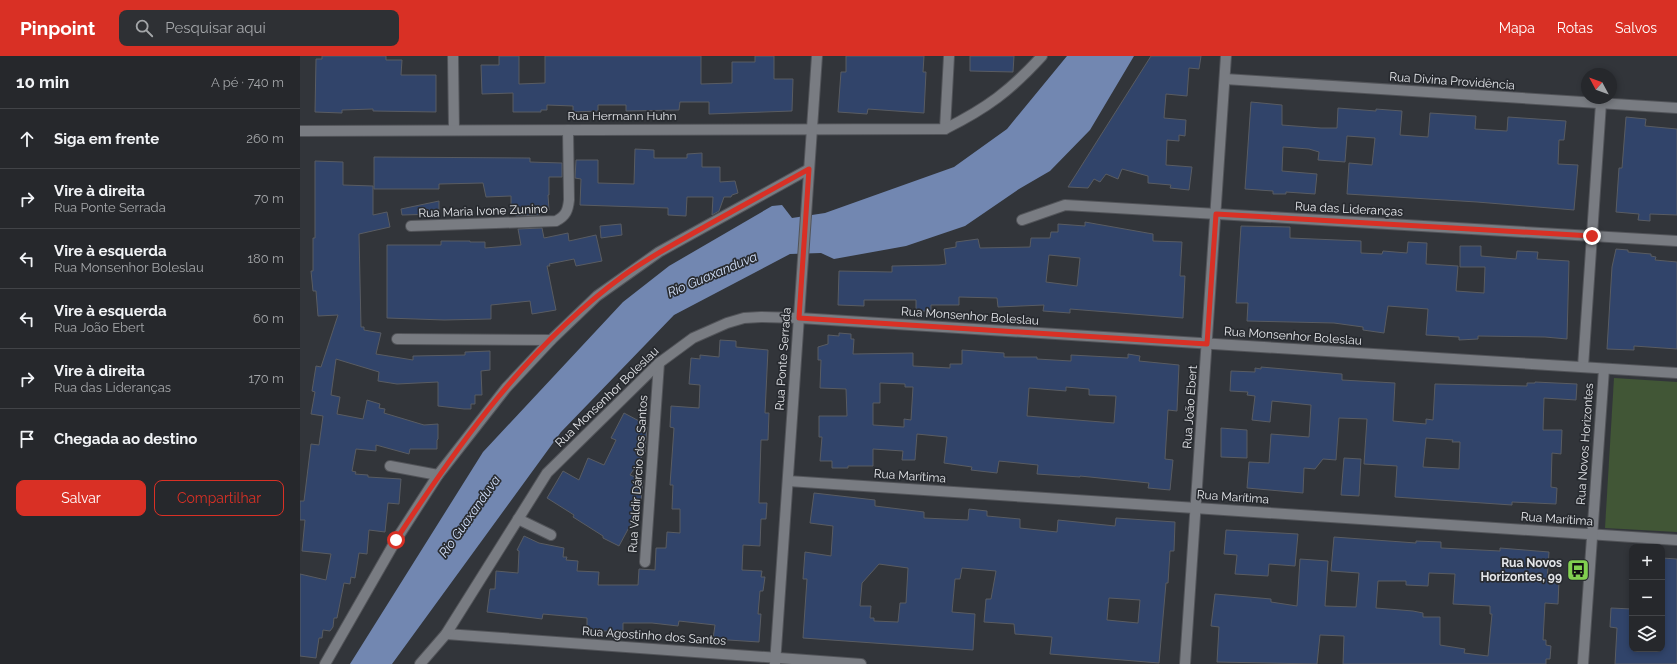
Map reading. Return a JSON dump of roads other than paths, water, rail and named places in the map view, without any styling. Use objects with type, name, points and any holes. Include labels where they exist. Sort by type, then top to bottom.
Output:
[{"type":"street","points":[[454,56],[454,130]]},
{"type":"street","name":"Rua Ponte Serrada","points":[[776,661],[817,56]]},
{"type":"street","points":[[945,129],[949,56]]},
{"type":"street","points":[[945,129],[995,101],[1018,82],[1042,56]]},
{"type":"street","name":"Rua João Ebert","points":[[1185,664],[1226,56]]},
{"type":"street","name":"Rua Divina Providência","points":[[1225,80],[1581,102]]},
{"type":"street","name":"Rua Novos Horizontes","points":[[1583,367],[1601,104]]},
{"type":"street","name":"Rua Divina Providência","points":[[1616,104],[1677,108]]},
{"type":"street","name":"Rua Hermann Huhn","points":[[300,131],[945,129]]},
{"type":"street","name":"Rua Maria Ivone Zunino","points":[[411,226],[556,221],[563,217],[568,210],[569,200],[568,130]]},
{"type":"street","points":[[325,664],[389,553],[438,475],[506,388],[551,340],[596,296],[660,252],[809,169]]},
{"type":"street","name":"Rua das Lideranças","points":[[1022,220],[1065,205],[1677,241]]},
{"type":"street","name":"Rua Monsenhor Boleslau","points":[[420,664],[446,634],[547,473],[659,363],[693,338],[727,323],[755,318],[799,318],[1677,374]]},
{"type":"street","points":[[397,339],[551,340]]},
{"type":"street","name":"Rua Valdir Dárcio dos Santos","points":[[645,562],[659,363]]},
{"type":"street","name":"Rua Novos Horizontes","points":[[1583,664],[1604,369]]},
{"type":"street","points":[[390,466],[438,475]]},
{"type":"street","name":"Rua Marítima","points":[[788,481],[1677,540]]},
{"type":"street","points":[[518,519],[552,535]]},
{"type":"street","name":"Rua Agostinho dos Santos","points":[[446,634],[776,661],[861,664]]},
{"type":"water","name":"Rio Guaxanduva","points":[[1067,56],[1134,56],[1090,130],[1050,171],[1019,189],[965,226],[906,246],[834,259],[821,253],[790,254],[674,315],[561,432],[392,664],[350,664],[483,452],[623,302],[669,266],[772,206],[782,205],[792,218],[825,213],[954,167],[1007,129]]},
{"type":"place","name":"Rua Novos Horizontes, 99","points":[[1578,570]]}]
